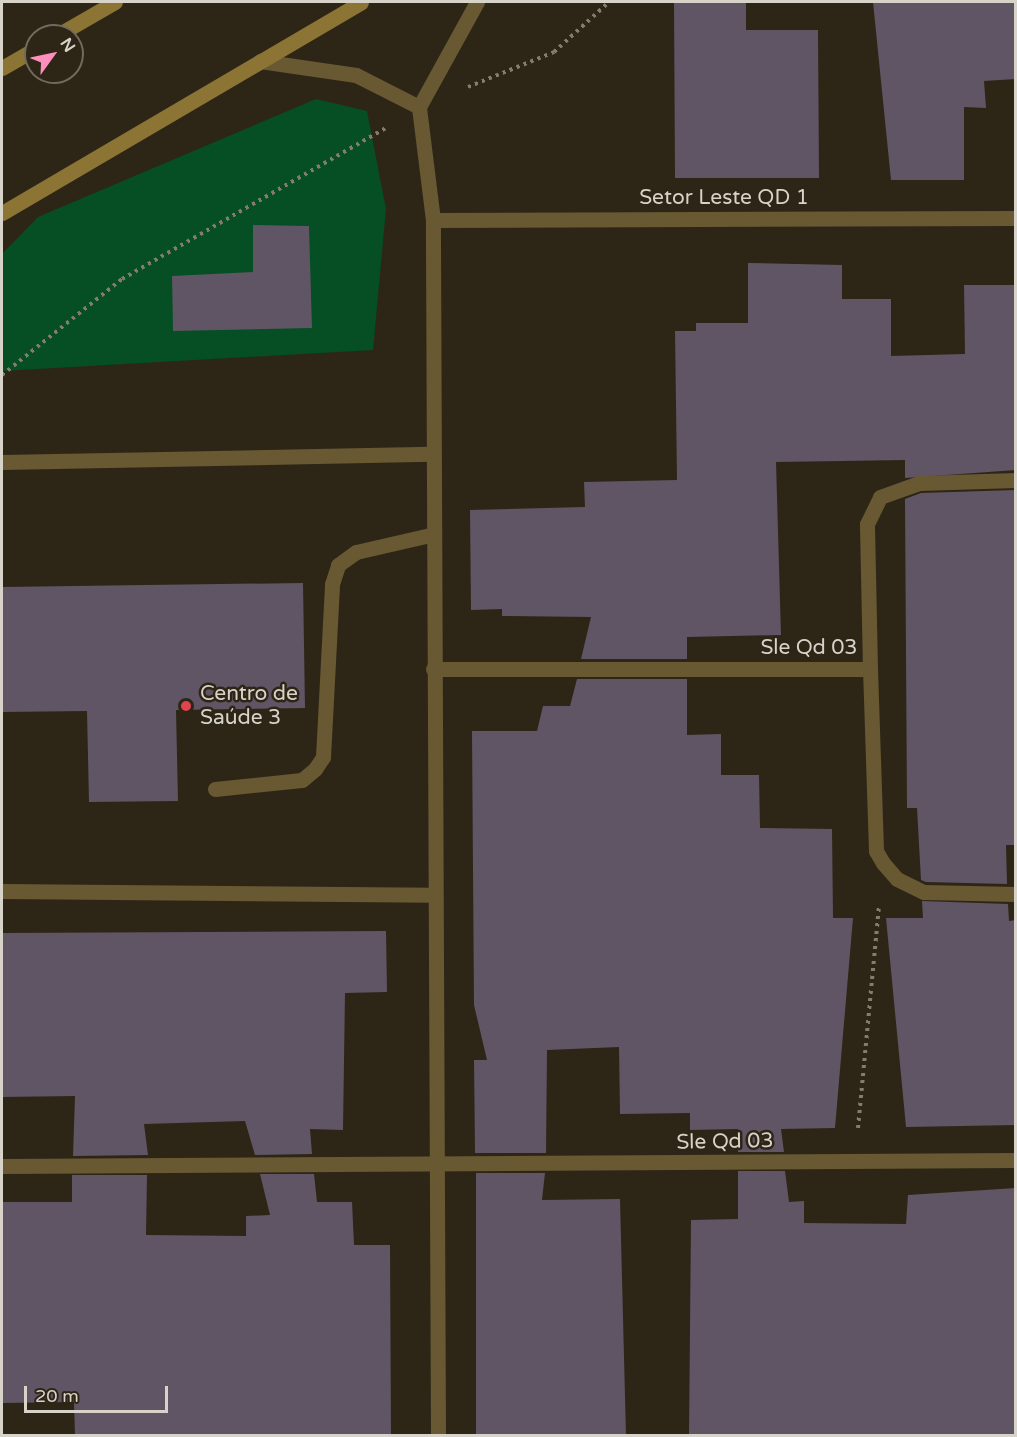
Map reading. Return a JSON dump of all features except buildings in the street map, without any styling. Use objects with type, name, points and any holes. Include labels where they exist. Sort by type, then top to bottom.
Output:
[{"type":"main road","points":[[77,24],[115,2]]},
{"type":"main road","points":[[2,213],[361,2]]},
{"type":"main road","points":[[2,68],[24,55]]},
{"type":"street","points":[[438,1436],[433,669],[430,536],[433,220],[419,107],[477,2]]},
{"type":"street","points":[[260,61],[356,75],[419,107]]},
{"type":"street","name":"Setor Leste QD 1","points":[[433,220],[1016,218]]},
{"type":"street","points":[[2,462],[432,454]]},
{"type":"street","name":"Sle Qd 03","points":[[433,669],[870,669],[867,524],[880,496],[920,483],[1016,480]]},
{"type":"street","points":[[215,789],[302,780],[315,769],[323,757],[332,584],[339,565],[356,552],[430,536]]},
{"type":"street","points":[[870,669],[876,850],[883,862],[897,879],[924,892],[1016,894]]},
{"type":"street","points":[[2,891],[433,895]]},
{"type":"street","name":"Sle Qd 03","points":[[2,1166],[435,1166],[1016,1161]]},
{"type":"path","points":[[2,375],[122,279],[318,171],[419,107],[554,52],[609,2]]},
{"type":"path","points":[[855,1162],[883,862]]},
{"type":"green space","points":[[316,99],[367,111],[386,209],[373,350],[2,371],[2,254],[38,217]]},
{"type":"place","name":"Centro de Saúde 3","points":[[186,706]]}]
